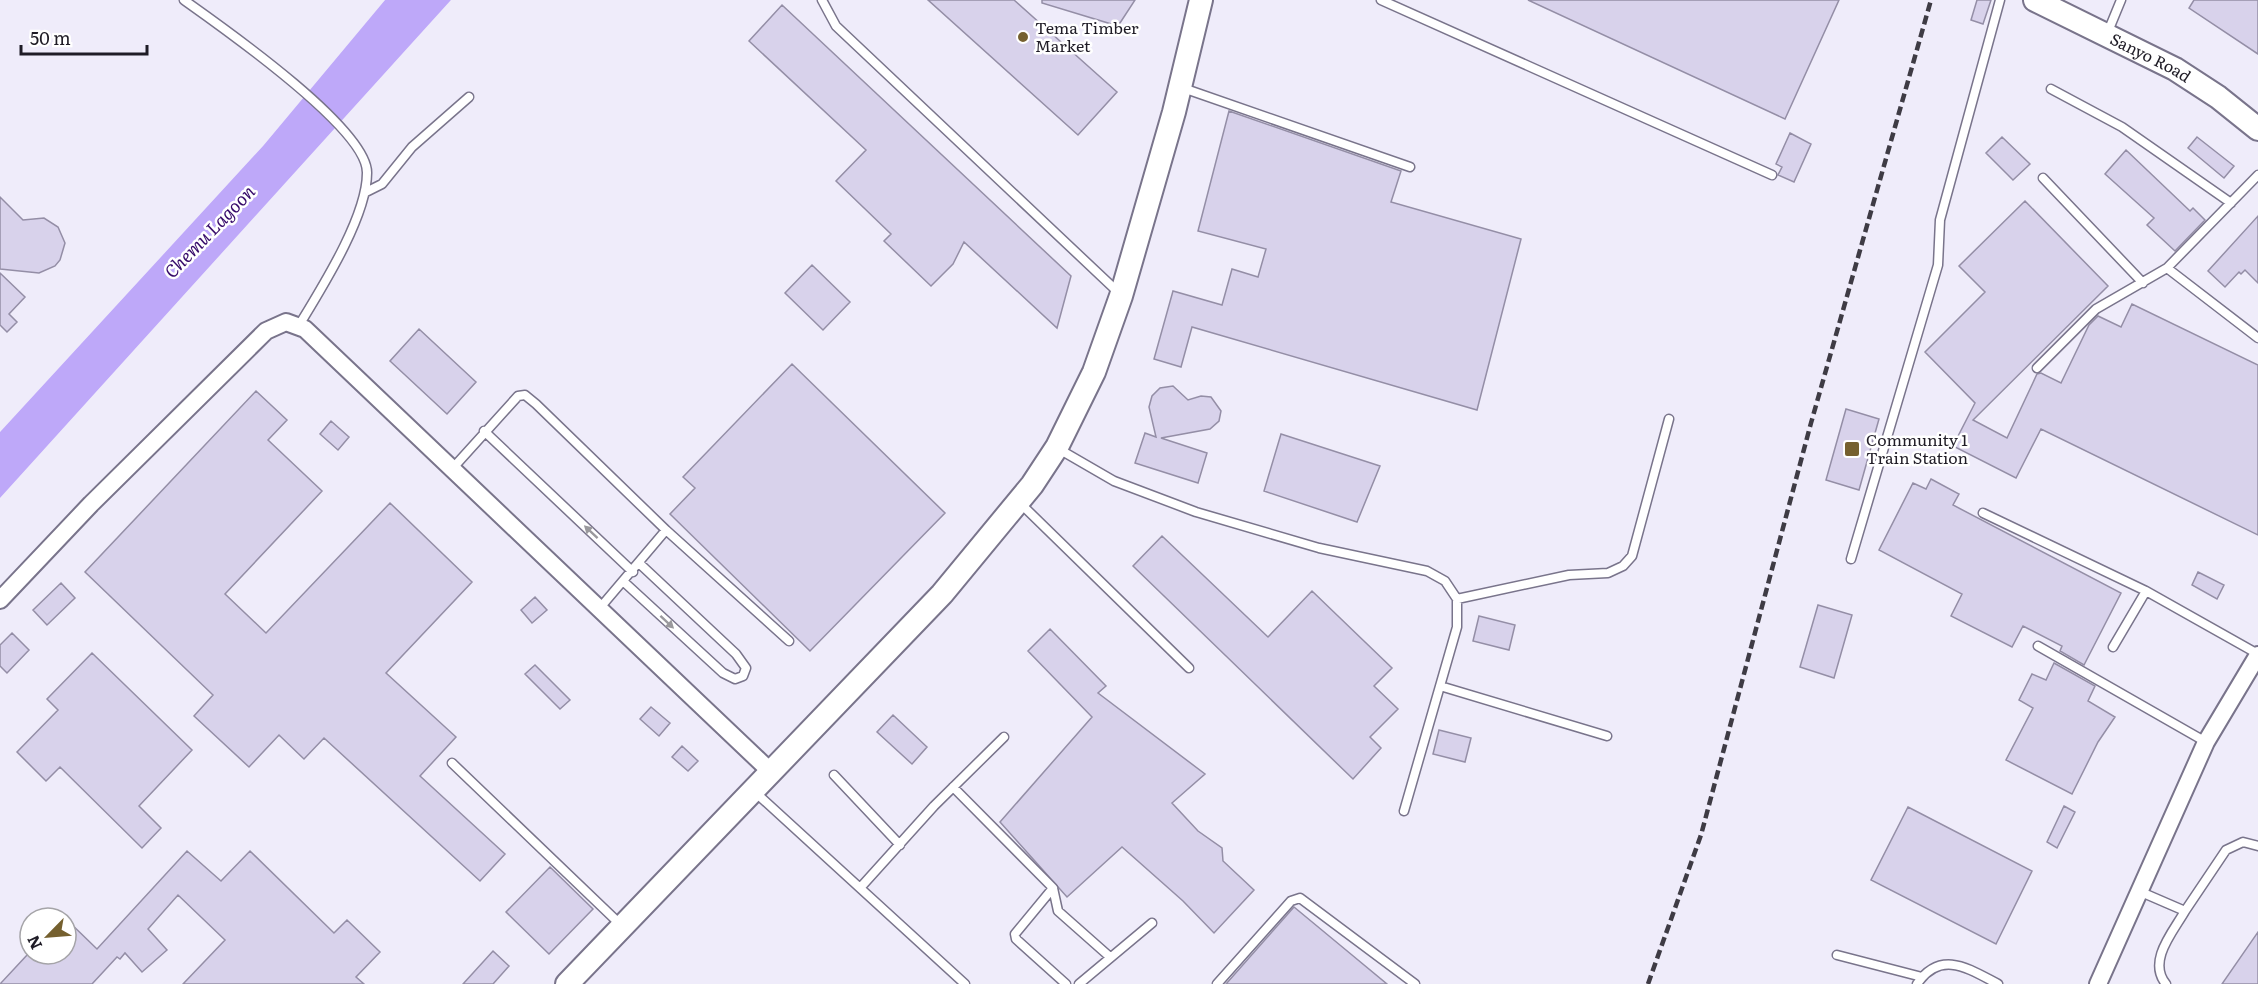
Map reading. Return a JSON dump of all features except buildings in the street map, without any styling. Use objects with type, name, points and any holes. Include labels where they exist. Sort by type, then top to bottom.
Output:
[{"type":"street","name":"Sanyo Road","points":[[2035,0],[2175,69],[2218,97],[2258,129]]},
{"type":"street","points":[[567,984],[942,594],[1019,501],[1057,447],[1094,372],[1121,296],[1179,86],[1197,2]]},
{"type":"street","points":[[0,600],[91,504],[266,331],[286,322],[305,329],[770,771]]},
{"type":"street","points":[[2098,984],[2206,742],[2258,655]]},
{"type":"lane","points":[[184,0],[299,88],[344,130],[359,147],[365,159],[368,171],[366,192],[333,269],[298,327]]},
{"type":"lane","points":[[822,0],[836,26],[1121,296]]},
{"type":"lane","points":[[1381,0],[1772,175]]},
{"type":"lane","points":[[1851,559],[1938,265],[1940,220],[2000,0]]},
{"type":"lane","points":[[2106,34],[2121,0]]},
{"type":"lane","points":[[1179,86],[1410,167]]},
{"type":"lane","points":[[2051,89],[2122,127],[2231,203]]},
{"type":"lane","points":[[366,192],[382,184],[412,147],[469,97]]},
{"type":"lane","points":[[2037,368],[2096,309],[2167,268],[2258,175]]},
{"type":"lane","points":[[2043,178],[2143,283]]},
{"type":"lane","points":[[2167,268],[2258,338]]},
{"type":"lane","points":[[452,469],[518,396],[525,395],[666,530],[789,641]]},
{"type":"lane","points":[[1457,599],[1569,575],[1608,573],[1623,566],[1632,556],[1669,419]]},
{"type":"lane","points":[[484,431],[736,654],[746,668],[743,676],[735,679],[723,673],[624,582]]},
{"type":"lane","points":[[1057,447],[1114,482],[1196,512],[1319,548],[1427,571],[1445,581],[1457,599],[1457,627],[1404,812]]},
{"type":"lane","points":[[1019,501],[1189,668]]},
{"type":"lane","points":[[1983,513],[2146,591],[2258,655]]},
{"type":"lane","points":[[599,610],[637,568],[666,530]]},
{"type":"lane","points":[[2113,647],[2146,591]]},
{"type":"lane","points":[[2038,646],[2206,742]]},
{"type":"lane","points":[[1440,686],[1607,736]]},
{"type":"lane","points":[[860,888],[953,787],[1004,737]]},
{"type":"lane","points":[[452,763],[622,926]]},
{"type":"lane","points":[[834,775],[900,845]]},
{"type":"lane","points":[[953,787],[1053,888],[1058,911],[1110,957]]},
{"type":"lane","points":[[753,789],[965,984]]},
{"type":"lane","points":[[2166,984],[2159,974],[2160,956],[2185,911],[2226,850],[2243,842],[2258,846]]},
{"type":"lane","points":[[1053,888],[1015,934],[1016,939],[1066,984]]},
{"type":"lane","points":[[2140,892],[2185,911]]},
{"type":"lane","points":[[1217,984],[1290,901],[1300,898],[1415,984]]},
{"type":"lane","points":[[1079,984],[1152,923]]},
{"type":"lane","points":[[1837,955],[1919,981],[1925,972],[1942,965],[1959,964],[1998,984]]},
{"type":"shaded area","points":[[0,0],[385,0],[263,146],[0,432]]},
{"type":"shaded area","points":[[451,0],[2258,0],[2258,984],[0,984],[0,498]]},
{"type":"water","name":"Chemu Lagoon","points":[[385,0],[451,0],[0,498],[0,432],[263,146]]},
{"type":"railway","points":[[1648,984],[1701,835],[1811,423],[1931,0]]},
{"type":"place","name":"Tema Timber Market","points":[[1023,37]]},
{"type":"place","name":"Community 1 Train Station","points":[[1852,449]]}]
